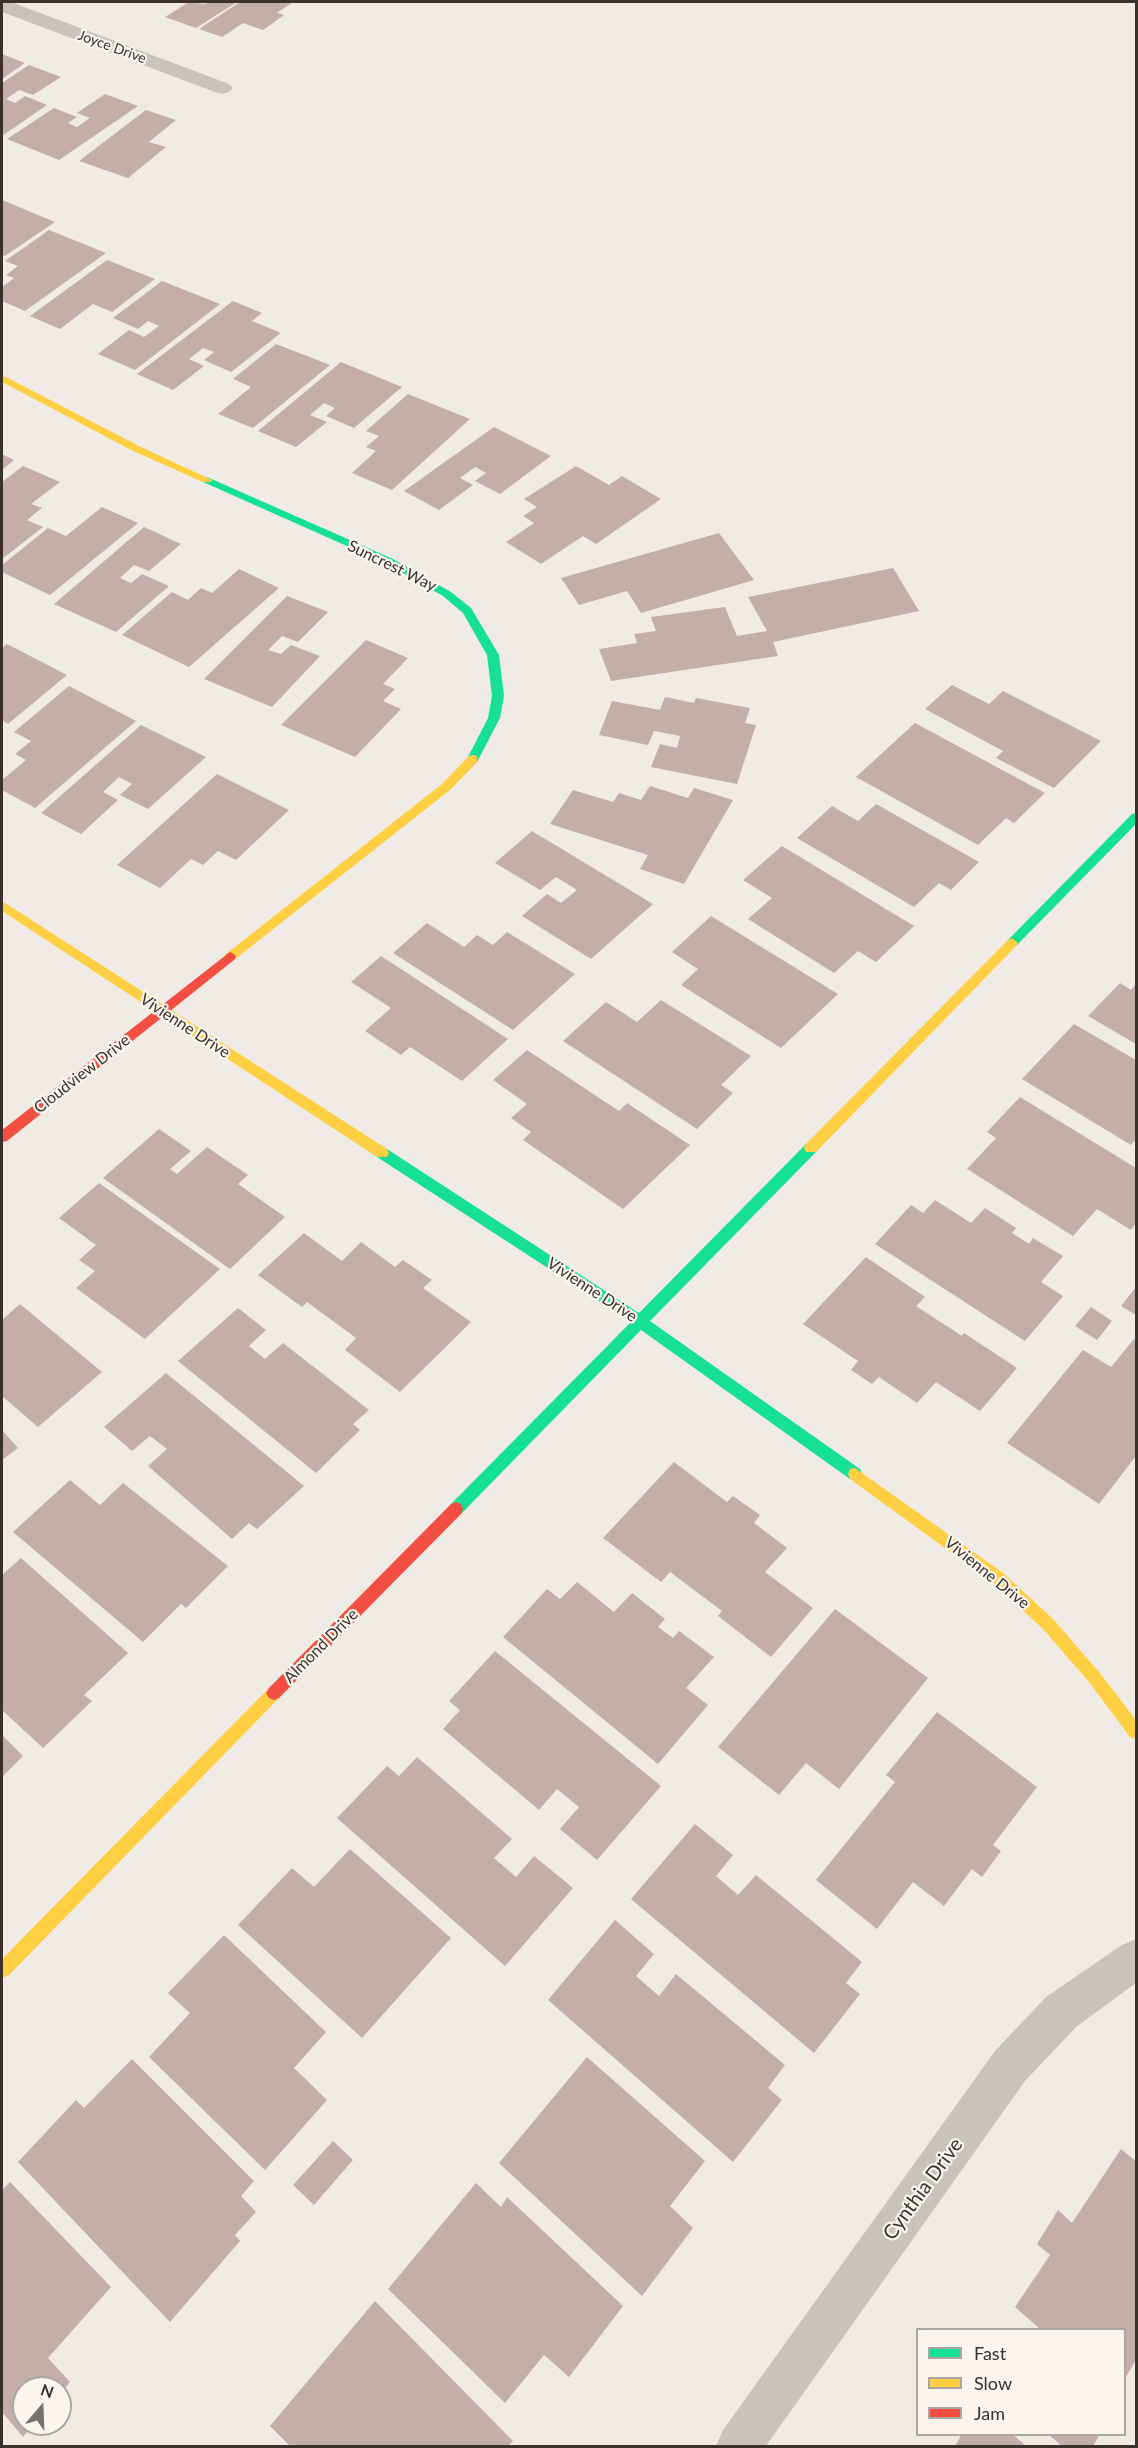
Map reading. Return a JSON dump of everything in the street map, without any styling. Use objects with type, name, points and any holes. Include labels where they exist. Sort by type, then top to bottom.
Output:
[{"type":"street","name":"Joyce Drive","points":[[2,5],[222,88]]},
{"type":"street","name":"Suncrest Way","points":[[2,378],[147,454],[423,578],[467,610],[493,655],[498,696],[494,718],[478,753],[463,771],[163,1012]]},
{"type":"street","name":"Almond Drive","points":[[2,1970],[1137,817]]},
{"type":"street","name":"Vivienne Drive","points":[[2,905],[640,1321],[998,1578],[1048,1624],[1137,1732]]},
{"type":"street","name":"Cloudview Drive","points":[[2,1137],[163,1012]]},
{"type":"street","name":"Cynthia Drive","points":[[739,2446],[1010,2066],[1061,2012],[1137,1959]]},
{"type":"building","points":[[189,2],[204,4],[237,2],[196,28],[165,17]]},
{"type":"building","points":[[240,2],[293,2],[277,13],[284,15],[263,30],[243,23],[222,37],[199,29]]},
{"type":"building","points":[[2,54],[25,63],[2,79]]},
{"type":"building","points":[[29,65],[61,77],[33,95],[19,90],[6,99],[15,103],[25,96],[47,105],[2,136],[2,83]]},
{"type":"building","points":[[105,94],[138,106],[59,160],[7,139],[54,108],[77,117],[68,123],[77,127],[90,118],[77,113]]},
{"type":"building","points":[[146,110],[176,120],[149,142],[166,147],[128,178],[79,161]]},
{"type":"building","points":[[2,200],[55,222],[5,256],[2,255]]},
{"type":"building","points":[[49,230],[106,253],[25,311],[2,301],[2,287],[14,278],[6,275],[18,266],[5,261]]},
{"type":"building","points":[[107,260],[155,279],[112,312],[93,304],[60,329],[30,316]]},
{"type":"building","points":[[162,281],[220,304],[135,370],[98,354],[129,330],[144,337],[159,326],[148,321],[138,329],[113,318]]},
{"type":"building","points":[[233,301],[262,313],[252,321],[281,333],[231,372],[204,360],[214,352],[203,348],[189,359],[204,366],[173,390],[137,374]]},
{"type":"building","points":[[276,344],[330,365],[253,428],[218,414],[251,387],[233,379]]},
{"type":"building","points":[[341,362],[402,387],[354,428],[326,416],[335,408],[324,403],[310,415],[327,422],[296,447],[258,431]]},
{"type":"building","points":[[408,394],[470,419],[392,490],[352,473],[376,451],[366,447],[379,436],[366,431]]},
{"type":"building","points":[[494,427],[551,456],[500,494],[475,481],[486,473],[475,467],[460,478],[473,485],[439,510],[404,491]]},
{"type":"building","points":[[2,454],[14,460],[2,470]]},
{"type":"building","points":[[23,466],[60,482],[31,504],[42,508],[27,520],[43,527],[2,559],[2,482]]},
{"type":"building","points":[[576,466],[609,485],[622,476],[661,499],[596,544],[583,536],[541,564],[506,542],[534,523],[523,516],[537,507],[524,499]]},
{"type":"building","points":[[102,507],[138,523],[50,595],[2,572],[2,565],[48,528],[66,536]]},
{"type":"building","points":[[144,527],[181,544],[149,571],[134,565],[120,578],[131,583],[142,574],[169,586],[116,632],[54,604]]},
{"type":"building","points":[[719,533],[754,580],[641,613],[627,591],[579,605],[561,578]]},
{"type":"building","points":[[893,568],[919,611],[773,642],[778,656],[611,681],[599,649],[637,643],[634,634],[656,631],[651,617],[725,607],[737,636],[767,631],[748,597]]},
{"type":"building","points":[[239,569],[279,588],[189,667],[122,635],[172,592],[188,600],[201,588],[212,593]]},
{"type":"building","points":[[287,596],[328,612],[298,642],[282,636],[268,650],[281,654],[291,645],[320,656],[272,707],[204,679]]},
{"type":"building","points":[[366,640],[408,658],[383,684],[395,689],[383,701],[401,709],[355,757],[281,725]]},
{"type":"building","points":[[7,644],[67,675],[8,724],[2,720],[2,648]]},
{"type":"building","points":[[952,685],[989,704],[1003,691],[1101,741],[1054,788],[996,758],[1003,751],[925,709]]},
{"type":"building","points":[[69,686],[136,721],[35,808],[2,790],[2,780],[26,760],[15,754],[31,741],[14,732]]},
{"type":"building","points":[[665,697],[694,703],[696,698],[750,708],[745,723],[756,725],[737,784],[651,767],[660,744],[677,748],[680,736],[654,731],[648,745],[599,735],[612,701],[660,710]]},
{"type":"building","points":[[915,723],[1045,793],[1014,823],[1006,818],[978,845],[856,777]]},
{"type":"building","points":[[141,725],[206,757],[148,809],[120,795],[132,784],[119,777],[103,792],[118,800],[81,834],[41,813]]},
{"type":"building","points":[[217,774],[289,810],[236,860],[218,851],[203,865],[191,859],[160,888],[117,865]]},
{"type":"building","points":[[650,786],[688,798],[694,788],[733,800],[684,884],[640,869],[648,855],[550,824],[573,790],[613,802],[619,793],[641,800]]},
{"type":"building","points":[[876,804],[979,862],[951,890],[939,883],[914,907],[797,838],[832,806],[858,821]]},
{"type":"building","points":[[532,831],[653,904],[591,959],[522,916],[547,894],[561,903],[577,890],[556,877],[540,890],[495,863]]},
{"type":"building","points":[[782,846],[914,926],[876,962],[858,951],[834,973],[748,919],[772,898],[743,880]]},
{"type":"building","points":[[711,916],[838,994],[781,1048],[681,985],[698,969],[672,952]]},
{"type":"building","points":[[427,923],[464,947],[477,935],[493,945],[507,932],[575,974],[513,1030],[393,953]]},
{"type":"building","points":[[381,956],[508,1039],[462,1081],[410,1047],[401,1055],[365,1031],[391,1008],[351,982]]},
{"type":"building","points":[[1120,983],[1131,990],[1136,984],[1136,1044],[1088,1016]]},
{"type":"building","points":[[661,1000],[751,1056],[721,1085],[733,1093],[697,1129],[563,1041],[606,1002],[637,1022]]},
{"type":"building","points":[[1074,1024],[1136,1060],[1136,1139],[1131,1145],[1022,1079]]},
{"type":"building","points":[[527,1050],[619,1111],[627,1103],[690,1145],[623,1209],[523,1140],[531,1132],[511,1118],[527,1104],[493,1080]]},
{"type":"building","points":[[1020,1097],[1136,1168],[1136,1223],[1131,1230],[1097,1209],[1073,1236],[967,1169],[996,1138],[987,1132]]},
{"type":"building","points":[[159,1129],[191,1151],[170,1169],[177,1174],[207,1147],[248,1175],[238,1184],[285,1217],[230,1269],[103,1178]]},
{"type":"building","points":[[99,1183],[220,1269],[145,1339],[76,1288],[95,1271],[79,1260],[96,1245],[59,1218]]},
{"type":"building","points":[[935,1200],[971,1223],[985,1208],[1016,1228],[1012,1233],[1029,1244],[1033,1238],[1063,1256],[1041,1282],[1063,1296],[1025,1341],[875,1244],[911,1205],[923,1213]]},
{"type":"building","points":[[304,1233],[342,1261],[361,1242],[395,1267],[403,1260],[432,1280],[423,1288],[471,1322],[400,1392],[345,1350],[356,1338],[307,1302],[302,1307],[258,1275]]},
{"type":"building","points":[[866,1257],[925,1297],[916,1306],[962,1336],[964,1333],[1017,1368],[980,1411],[936,1382],[917,1403],[879,1377],[872,1384],[851,1370],[858,1361],[803,1324]]},
{"type":"building","points":[[1136,1287],[1136,1315],[1121,1306]]},
{"type":"building","points":[[20,1304],[102,1372],[38,1427],[2,1396],[2,1320]]},
{"type":"building","points":[[1091,1307],[1112,1321],[1097,1340],[1075,1326]]},
{"type":"building","points":[[238,1308],[266,1330],[249,1346],[265,1359],[283,1343],[369,1410],[353,1424],[360,1430],[316,1473],[178,1361]]},
{"type":"building","points":[[1134,1339],[1136,1341],[1136,1456],[1099,1504],[1007,1443],[1083,1350],[1111,1367]]},
{"type":"building","points":[[166,1373],[304,1486],[257,1529],[249,1523],[232,1539],[148,1466],[167,1449],[150,1436],[132,1451],[104,1427]]},
{"type":"building","points":[[2,1430],[18,1448],[2,1460]]},
{"type":"building","points":[[674,1462],[727,1502],[733,1496],[760,1515],[754,1523],[787,1548],[765,1572],[813,1608],[771,1657],[718,1616],[722,1611],[670,1572],[661,1582],[603,1538]]},
{"type":"building","points":[[70,1480],[100,1505],[123,1483],[228,1566],[186,1608],[181,1604],[143,1642],[13,1532]]},
{"type":"building","points":[[21,1558],[128,1653],[84,1695],[92,1701],[43,1748],[2,1710],[2,1575]]},
{"type":"building","points":[[577,1582],[614,1612],[632,1593],[665,1619],[658,1627],[673,1638],[679,1631],[714,1657],[686,1688],[708,1705],[658,1764],[503,1637],[547,1589],[560,1599]]},
{"type":"building","points":[[835,1609],[928,1678],[839,1789],[806,1763],[779,1795],[718,1747]]},
{"type":"building","points":[[495,1651],[661,1786],[597,1860],[560,1829],[579,1807],[557,1789],[539,1810],[443,1729],[460,1710],[449,1701]]},
{"type":"building","points":[[937,1712],[1037,1787],[993,1845],[1001,1851],[982,1877],[972,1869],[944,1906],[913,1882],[877,1929],[816,1880],[895,1782],[886,1775]]},
{"type":"building","points":[[2,1735],[23,1756],[2,1777]]},
{"type":"building","points":[[417,1757],[512,1839],[494,1858],[516,1877],[534,1856],[573,1888],[505,1966],[337,1818],[387,1766],[399,1776]]},
{"type":"building","points":[[695,1824],[733,1855],[716,1876],[738,1895],[756,1875],[862,1962],[846,1983],[860,1994],[814,2053],[631,1899]]},
{"type":"building","points":[[350,1849],[451,1938],[362,2038],[238,1925],[292,1868],[314,1887]]},
{"type":"building","points":[[615,1920],[654,1954],[636,1976],[659,1996],[676,1974],[785,2065],[768,2088],[782,2100],[733,2162],[548,2000]]},
{"type":"building","points":[[224,1935],[326,2032],[294,2068],[327,2100],[265,2170],[149,2057],[190,2013],[168,1993]]},
{"type":"building","points":[[587,2057],[705,2161],[670,2206],[693,2228],[642,2296],[499,2163]]},
{"type":"building","points":[[132,2059],[254,2181],[241,2196],[256,2212],[235,2235],[240,2241],[170,2322],[18,2162],[76,2100],[84,2108]]},
{"type":"building","points":[[333,2141],[353,2160],[314,2205],[293,2185]]},
{"type":"building","points":[[1121,2149],[1136,2161],[1136,2360],[1126,2377],[1126,2328],[1039,2328],[1015,2307],[1050,2255],[1037,2244],[1058,2210],[1072,2223]]},
{"type":"building","points":[[10,2182],[111,2287],[48,2358],[64,2376],[12,2376],[12,2424],[2,2412],[2,2190]]},
{"type":"building","points":[[476,2183],[501,2207],[507,2197],[623,2306],[569,2377],[544,2355],[505,2403],[388,2289]]},
{"type":"building","points":[[375,2301],[513,2441],[508,2446],[290,2446],[270,2426]]},
{"type":"building","points":[[961,2436],[1014,2436],[1026,2446],[955,2446]]},
{"type":"building","points":[[1050,2436],[1099,2436],[1093,2446],[1062,2446]]},
{"type":"traffic: fast","points":[[207,480],[389,561],[447,594],[467,611],[493,655],[498,696],[494,718],[473,759]]},
{"type":"traffic: fast","points":[[1012,943],[1136,817]]},
{"type":"traffic: fast","points":[[456,1509],[811,1148]]},
{"type":"traffic: fast","points":[[382,1153],[640,1321],[855,1474]]},
{"type":"traffic: slow","points":[[2,378],[137,449],[207,480]]},
{"type":"traffic: slow","points":[[230,957],[446,787],[473,759]]},
{"type":"traffic: slow","points":[[2,905],[382,1153]]},
{"type":"traffic: slow","points":[[811,1148],[1012,943]]},
{"type":"traffic: slow","points":[[855,1474],[998,1578],[1048,1624],[1094,1677],[1136,1732]]},
{"type":"traffic: slow","points":[[2,1970],[274,1693]]},
{"type":"traffic: jam","points":[[2,1137],[230,957]]},
{"type":"traffic: jam","points":[[274,1693],[456,1509]]}]
